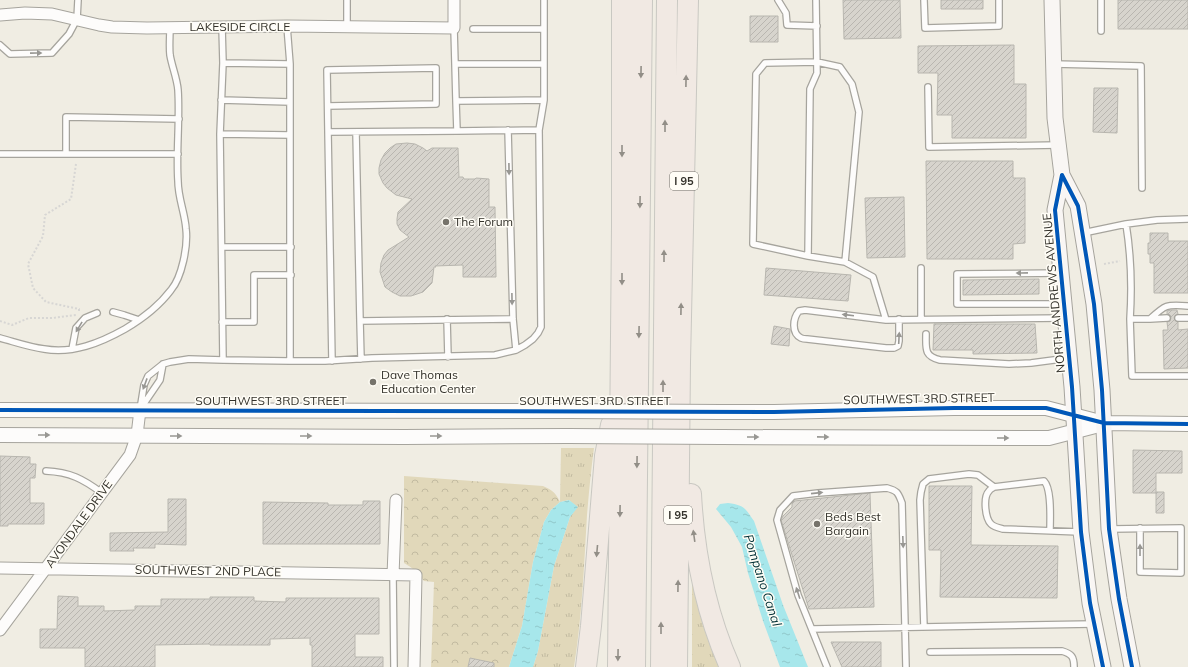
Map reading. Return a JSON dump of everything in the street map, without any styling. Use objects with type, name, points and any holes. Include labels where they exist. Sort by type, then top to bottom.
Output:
[{"type":"highway","points":[[618,667],[622,226],[622,0]]},
{"type":"highway","points":[[635,667],[642,0]]},
{"type":"highway","points":[[661,667],[667,0]]},
{"type":"highway","name":"I 95","points":[[677,667],[680,362],[688,0]]},
{"type":"highway","points":[[680,362],[692,518],[696,549],[710,611],[730,667]]},
{"type":"highway","points":[[586,667],[605,456],[621,374]]},
{"type":"main road","name":"NORTH ANDREWS AVENUE","points":[[1052,0],[1055,118],[1062,175],[1055,210],[1074,415],[1081,532],[1086,577],[1103,667]]},
{"type":"main road","name":"NORTH ANDREWS AVENUE","points":[[1062,175],[1078,206],[1083,233],[1101,374],[1109,529],[1118,599],[1132,667]]},
{"type":"street","points":[[454,0],[454,28]]},
{"type":"street","name":"LAKESIDE CIRCLE","points":[[0,15],[38,13],[52,14],[112,27],[287,26],[454,28]]},
{"type":"street","name":"SOUTHWEST 3RD STREET","points":[[0,410],[720,412],[1046,408],[1104,424]]},
{"type":"street","name":"AVONDALE DRIVE","points":[[0,630],[130,455],[137,435],[140,410]]},
{"type":"street","name":"SOUTHWEST 3RD STREET","points":[[0,435],[1049,438],[1104,424],[1188,424]]},
{"type":"street","points":[[393,575],[396,500]]},
{"type":"street","name":"SOUTHWEST 2ND PLACE","points":[[0,568],[416,575],[414,667]]},
{"type":"lane","points":[[0,45],[10,54],[52,53],[69,34],[77,19],[78,0]]},
{"type":"lane","points":[[347,0],[347,27]]},
{"type":"lane","points":[[140,410],[144,385],[148,376],[163,364],[170,362],[189,359],[332,361],[495,355],[516,350],[533,339],[541,327],[539,130],[544,100],[544,0]]},
{"type":"lane","points":[[778,0],[786,13],[787,25],[817,26]]},
{"type":"lane","points":[[808,256],[810,89],[816,73],[816,0]]},
{"type":"lane","points":[[924,0],[925,28],[999,26],[998,0]]},
{"type":"lane","points":[[1101,0],[1101,31]]},
{"type":"lane","points":[[222,26],[223,63],[220,134],[223,360]]},
{"type":"lane","points":[[287,26],[290,64],[290,361]]},
{"type":"lane","points":[[0,338],[57,351],[92,345],[109,338],[139,320],[160,302],[172,289],[183,264],[186,246],[186,230],[178,192],[180,118],[178,88],[170,54],[170,27]]},
{"type":"lane","points":[[454,28],[457,131]]},
{"type":"lane","points":[[473,29],[544,29]]},
{"type":"lane","points":[[845,262],[859,112],[852,84],[840,67],[816,62],[765,63],[756,74],[753,244],[808,256],[845,262],[873,277],[886,320]]},
{"type":"lane","points":[[223,63],[290,64]]},
{"type":"lane","points":[[455,64],[544,64]]},
{"type":"lane","points":[[1054,64],[1141,66],[1142,188]]},
{"type":"lane","points":[[328,106],[436,104],[436,68],[327,70],[332,361]]},
{"type":"lane","points":[[928,87],[929,147],[1058,145]]},
{"type":"lane","points":[[221,100],[290,102]]},
{"type":"lane","points":[[456,101],[544,100]]},
{"type":"lane","points":[[66,154],[66,117],[180,118]]},
{"type":"lane","points":[[508,130],[512,319],[516,350]]},
{"type":"lane","points":[[328,132],[539,130]]},
{"type":"lane","points":[[356,132],[361,359]]},
{"type":"lane","points":[[220,134],[290,135]]},
{"type":"lane","points":[[0,154],[178,154]]},
{"type":"lane","points":[[1083,233],[1126,224],[1157,220],[1188,219]]},
{"type":"lane","points":[[1126,224],[1129,240],[1132,376],[1188,376]]},
{"type":"lane","points":[[222,247],[291,247]]},
{"type":"lane","points":[[921,268],[921,319]]},
{"type":"lane","points":[[1061,273],[957,274],[958,304],[1065,311]]},
{"type":"lane","points":[[222,322],[254,322],[254,275],[291,275]]},
{"type":"lane","points":[[1150,319],[1164,306],[1176,304],[1188,306]]},
{"type":"lane","points":[[899,319],[899,341],[898,346],[894,348],[800,338],[796,334],[794,322],[799,311],[806,310],[886,320],[899,319],[921,319],[1065,311]]},
{"type":"lane","points":[[113,312],[139,320]]},
{"type":"lane","points":[[72,349],[76,328],[85,318],[97,313]]},
{"type":"lane","points":[[1130,319],[1167,318]]},
{"type":"lane","points":[[1178,318],[1188,318]]},
{"type":"lane","points":[[447,319],[448,357]]},
{"type":"lane","points":[[360,321],[512,319]]},
{"type":"lane","points":[[926,334],[926,348],[928,354],[933,358],[940,360],[1010,364],[1069,358]]},
{"type":"lane","points":[[140,410],[160,380],[163,364]]},
{"type":"lane","points":[[46,471],[59,471],[71,475],[86,482],[102,493]]},
{"type":"lane","points":[[924,627],[920,500],[923,484],[929,479],[969,474],[978,475],[994,487]]},
{"type":"lane","points":[[1050,531],[1049,491],[1048,484],[1044,481],[994,487],[989,491],[986,498],[988,520],[993,526],[1003,529],[1050,531],[1081,532]]},
{"type":"lane","points":[[827,667],[798,595],[776,520],[780,510],[792,496],[887,488],[898,493],[902,503],[906,667]]},
{"type":"lane","points":[[1109,529],[1140,528],[1180,528],[1181,573],[1140,572],[1140,528]]},
{"type":"lane","points":[[393,575],[394,667]]},
{"type":"lane","points":[[812,629],[1094,624]]},
{"type":"lane","points":[[930,652],[1062,651],[1072,656],[1074,667]]},
{"type":"path","points":[[0,321],[12,325],[28,318],[53,318],[78,314],[80,308],[46,302],[32,288],[28,264],[43,236],[45,215],[70,199],[76,164]]},
{"type":"path","points":[[1104,264],[1120,261]]},
{"type":"green space","points":[[561,448],[594,448],[587,515],[577,648],[574,667],[533,667],[538,651],[554,566],[570,517],[577,507],[569,500],[560,502]]},
{"type":"green space","points":[[404,476],[543,486],[553,492],[560,502],[551,510],[544,522],[533,562],[522,626],[509,667],[431,667],[434,582],[424,581],[415,571],[404,563]]},
{"type":"green space","points":[[692,578],[722,667],[692,667]]},
{"type":"water","points":[[569,500],[578,507],[570,517],[554,566],[538,651],[533,667],[509,667],[522,626],[533,562],[544,522],[551,510],[560,502]]},
{"type":"water","name":"Pompano Canal","points":[[728,503],[744,508],[754,521],[783,605],[808,667],[780,667],[763,621],[748,573],[742,547],[731,527],[716,509],[720,504]]},
{"type":"building","points":[[843,0],[900,0],[901,38],[844,39]]},
{"type":"building","points":[[941,0],[983,0],[983,9],[941,9]]},
{"type":"building","points":[[1118,0],[1188,0],[1188,29],[1118,29]]},
{"type":"building","points":[[750,16],[778,16],[778,42],[750,42]]},
{"type":"building","points":[[1014,45],[1014,84],[1026,84],[1026,138],[952,138],[952,115],[937,115],[938,73],[918,73],[918,46]]},
{"type":"building","points":[[1094,88],[1118,88],[1117,133],[1093,132]]},
{"type":"building","name":"The Forum","points":[[396,144],[415,144],[427,151],[432,148],[458,148],[459,177],[463,177],[464,179],[489,179],[489,207],[495,207],[496,277],[463,277],[463,265],[435,266],[432,283],[423,292],[411,296],[400,296],[385,287],[380,272],[381,263],[388,250],[409,237],[400,230],[397,224],[397,219],[398,212],[412,199],[396,195],[387,188],[379,174],[379,168],[381,160],[390,148]]},
{"type":"building","points":[[926,161],[1013,161],[1013,178],[1025,178],[1025,243],[1013,244],[1013,259],[927,259]]},
{"type":"building","points":[[904,197],[905,257],[867,258],[865,198]]},
{"type":"building","points":[[1150,233],[1168,233],[1168,241],[1188,241],[1188,293],[1154,293],[1154,263],[1150,263],[1150,254],[1148,254]]},
{"type":"building","points":[[766,268],[851,275],[848,301],[764,295]]},
{"type":"building","points":[[1039,279],[1039,294],[963,295],[963,280]]},
{"type":"building","points":[[1177,310],[1178,314],[1174,318],[1178,322],[1178,330],[1188,329],[1188,368],[1164,369],[1163,330],[1168,330],[1167,322],[1170,321],[1171,318],[1170,315],[1167,314],[1167,311]]},
{"type":"building","points":[[934,324],[1035,324],[1037,353],[973,354],[973,350],[933,350]]},
{"type":"building","points":[[774,326],[790,329],[789,346],[771,344]]},
{"type":"building","points":[[1133,450],[1182,451],[1182,473],[1156,473],[1156,493],[1133,493]]},
{"type":"building","points":[[0,456],[30,457],[30,464],[36,464],[35,478],[30,478],[30,503],[44,503],[44,524],[8,524],[8,526],[0,526]]},
{"type":"building","points":[[929,486],[972,486],[971,545],[1058,546],[1057,598],[940,597],[941,550],[929,550]]},
{"type":"building","points":[[1156,492],[1164,492],[1164,513],[1156,513]]},
{"type":"building","points":[[870,493],[874,607],[809,609],[781,520],[783,516],[792,507],[792,503],[794,501]]},
{"type":"building","points":[[168,499],[186,499],[186,545],[155,544],[155,548],[133,548],[134,551],[110,551],[110,533],[168,532]]},
{"type":"building","points":[[363,501],[380,501],[380,544],[263,544],[263,502],[363,505]]},
{"type":"building","points":[[58,596],[78,597],[78,606],[104,606],[104,611],[135,610],[135,606],[161,606],[161,599],[254,597],[254,601],[286,602],[286,598],[379,598],[379,634],[355,634],[355,657],[383,657],[383,667],[312,667],[312,645],[310,645],[310,638],[270,639],[270,645],[155,645],[155,667],[85,667],[85,648],[40,648],[40,629],[57,629]]},
{"type":"building","points":[[831,642],[881,642],[881,667],[842,667]]},
{"type":"building","points":[[470,658],[494,663],[494,667],[468,667]]},
{"type":"cycle path","points":[[1062,175],[1078,206],[1094,304],[1102,390],[1109,529],[1119,599],[1132,667]]},
{"type":"cycle path","points":[[1062,175],[1055,210],[1072,387],[1081,532],[1090,603],[1103,667]]},
{"type":"cycle path","points":[[0,410],[774,412],[954,408],[1046,408],[1104,423],[1188,424]]},
{"type":"place","name":"The Forum","points":[[446,222]]},
{"type":"place","name":"Dave Thomas Education Center","points":[[373,382]]},
{"type":"place","name":"Beds Best Bargain","points":[[817,524]]}]
